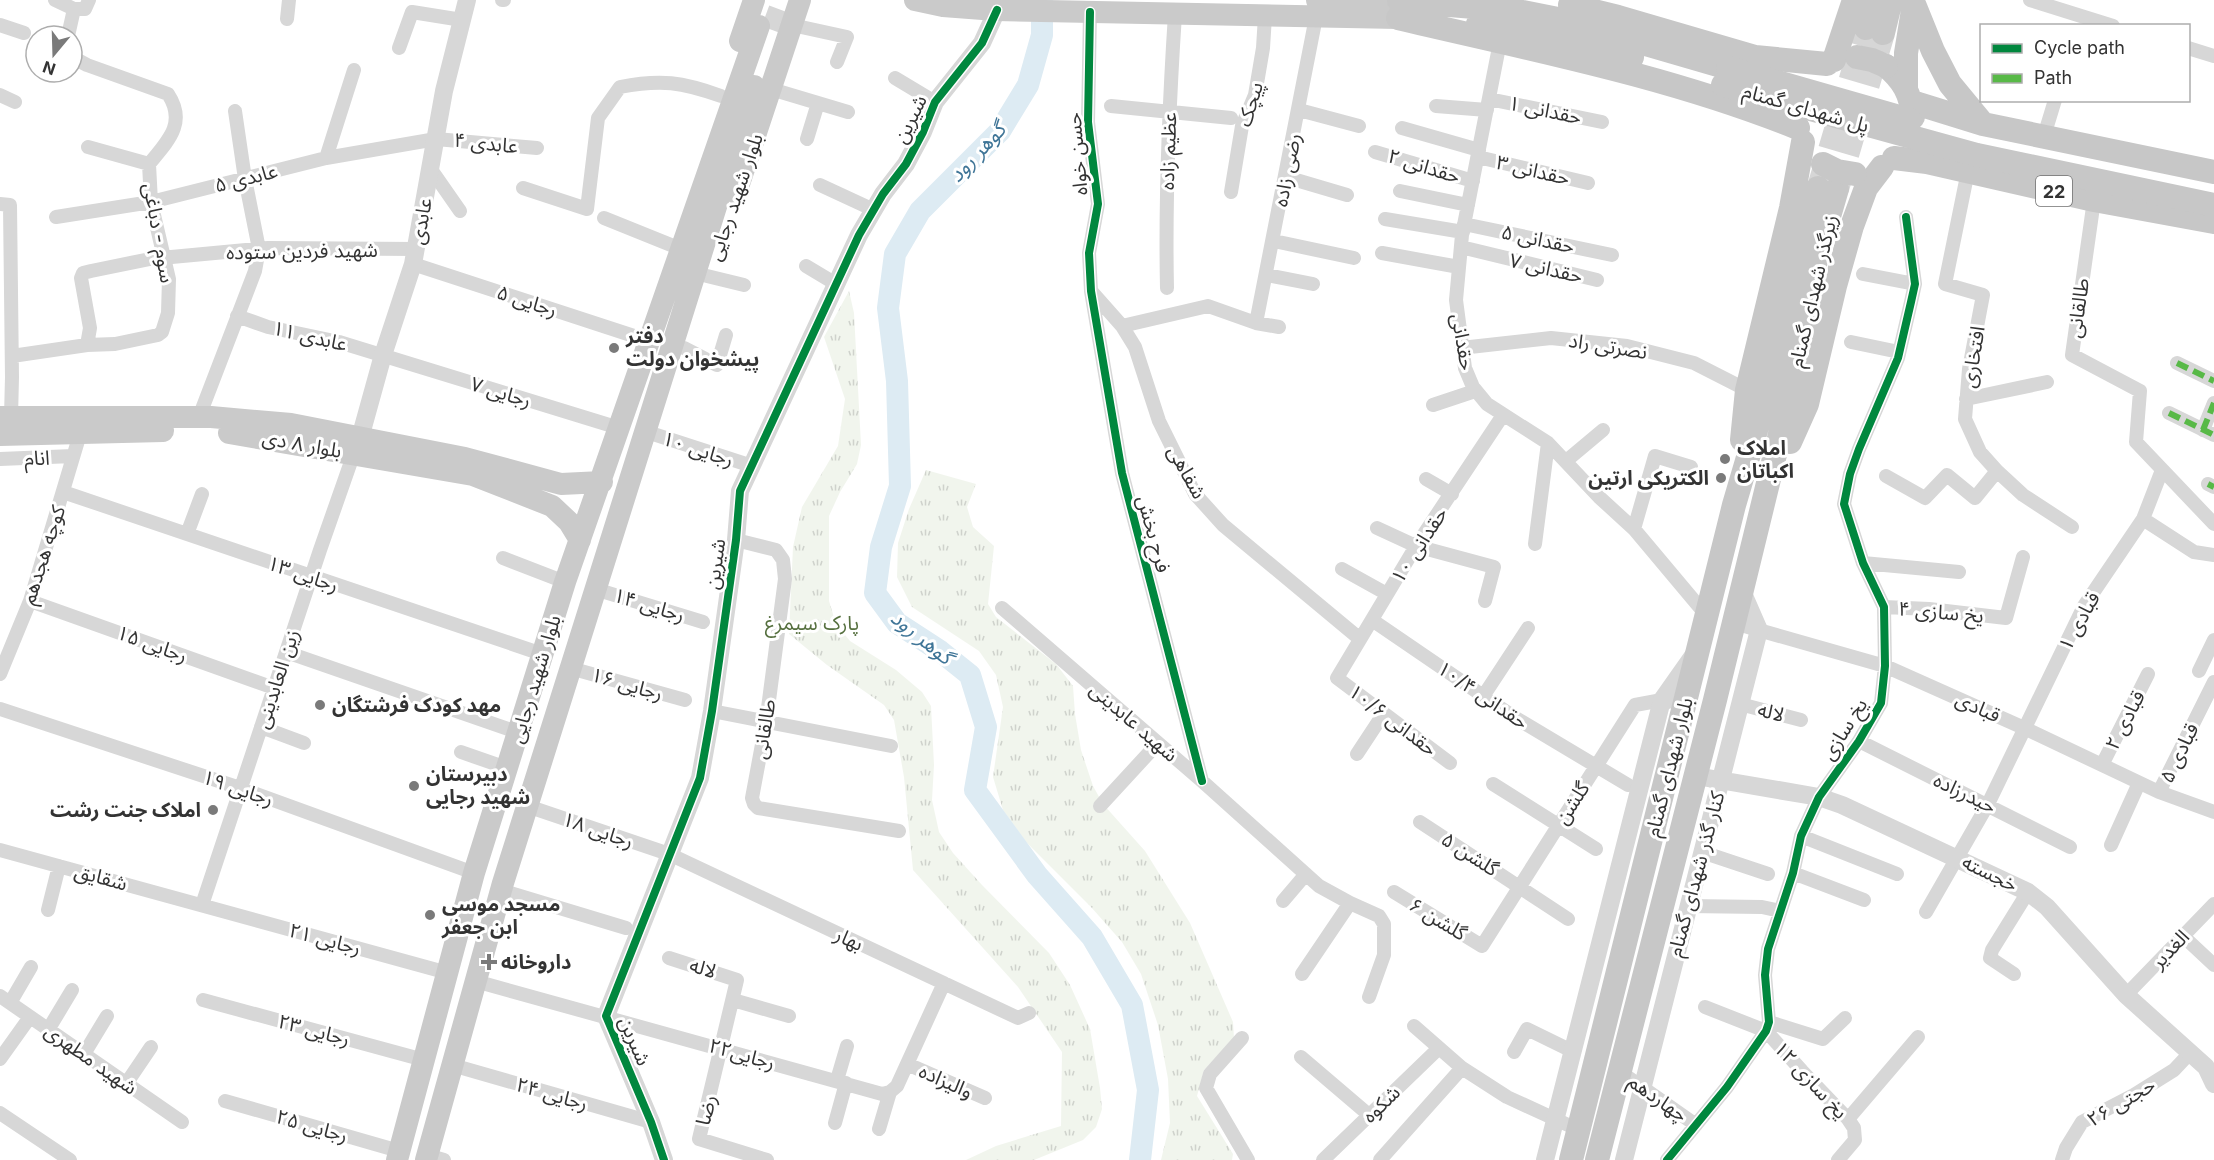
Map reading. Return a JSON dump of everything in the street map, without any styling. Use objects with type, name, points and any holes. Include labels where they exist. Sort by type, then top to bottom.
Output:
[{"type":"highway","points":[[1539,0],[1618,17],[1755,57],[1872,60],[1886,66],[1898,76],[1909,95],[1983,124],[2214,172]]},
{"type":"highway","points":[[1734,505],[1747,390],[1791,208],[1800,135],[1796,113],[1802,91],[1815,72],[1839,60],[1854,0]]},
{"type":"highway","points":[[1873,0],[1874,30],[1906,1]]},
{"type":"highway","points":[[1761,511],[1807,404],[1852,226],[1866,188],[1904,146],[1910,133],[1913,118],[1906,52],[1906,1]]},
{"type":"highway","points":[[1906,1],[1950,84],[1983,124]]},
{"type":"highway","points":[[1399,6],[1500,42],[1556,53],[1741,105],[1800,135],[1812,155],[1833,179]]},
{"type":"highway","name":"پل شهدای گمنام","points":[[1399,6],[1512,10],[1563,20],[1982,140],[2214,188]]},
{"type":"highway","name":"پل شهدای گمنام","points":[[1399,6],[1559,37],[1977,155],[2214,205]]},
{"type":"highway","points":[[1741,105],[1755,57]]},
{"type":"highway","points":[[1968,171],[1958,155],[1960,137],[1974,125],[1983,124]]},
{"type":"highway","points":[[2070,195],[2062,179],[2062,167],[2065,160],[2075,150],[2089,146]]},
{"type":"highway","name":"22","points":[[1833,179],[1888,162],[1968,171],[2094,200],[2214,222]]},
{"type":"highway","name":"زیرگذر شهدای گمنام","points":[[1772,376],[1794,274],[1833,179]]},
{"type":"highway","name":"زیرگذر شهدای گمنام","points":[[1790,393],[1811,278],[1833,179]]},
{"type":"highway","name":"بلوار شهدای گمنام","points":[[1571,1160],[1734,505],[1772,376]]},
{"type":"highway","name":"بلوار شهدای گمنام","points":[[1597,1160],[1618,1071],[1696,776],[1790,393]]},
{"type":"highway","points":[[1635,901],[1662,907]]},
{"type":"main road","name":"بلوار شهید رجایی","points":[[638,375],[640,338],[754,0]]},
{"type":"main road","points":[[915,0],[943,6],[1265,16],[1316,9],[1399,6]]},
{"type":"main road","points":[[1316,9],[1342,0],[1399,6]]},
{"type":"main road","name":"بلوار شهید رجایی","points":[[657,388],[684,348],[771,89],[784,16]]},
{"type":"main road","name":"بلوار شهید رجایی","points":[[398,1155],[474,873],[565,582],[638,375],[784,16]]},
{"type":"main road","name":"بلوار شهید رجایی","points":[[432,1158],[453,1065],[500,890],[657,388],[784,16]]},
{"type":"main road","name":"بلوار ۸ دی","points":[[4,423],[199,417],[291,424],[357,446],[474,475],[552,506],[569,522],[580,540]]},
{"type":"main road","name":"بلوار ۸ دی","points":[[4,423],[80,434],[170,431],[240,434],[465,458],[561,484],[602,482]]},
{"type":"main road","points":[[552,506],[561,505],[566,498],[566,490],[561,484]]},
{"type":"street","points":[[55,0],[74,9],[85,9],[89,0]]},
{"type":"street","points":[[287,19],[289,0]]},
{"type":"street","name":"عابدی","points":[[357,446],[415,257],[444,91],[467,0]]},
{"type":"street","points":[[2030,0],[2079,21],[2100,24]]},
{"type":"street","name":"شیرین","points":[[664,1160],[651,1122],[606,1016],[700,778],[712,711],[736,540],[740,491],[859,235],[906,164],[923,132],[934,102],[982,43],[997,7]]},
{"type":"street","points":[[71,24],[74,9]]},
{"type":"street","name":"رضی زاده","points":[[1256,323],[1274,241],[1316,9]]},
{"type":"street","points":[[399,48],[412,12],[462,20]]},
{"type":"street","name":"حسن خواه","points":[[1090,12],[1088,122],[1098,204],[1089,253],[1091,291]]},
{"type":"street","name":"عظیم زاده","points":[[1167,288],[1165,224],[1175,14]]},
{"type":"street","points":[[784,16],[847,37],[837,62]]},
{"type":"street","name":"پیچک","points":[[1231,192],[1242,126],[1255,95],[1263,48],[1265,16]]},
{"type":"street","points":[[0,25],[24,33]]},
{"type":"street","name":"حقدانی","points":[[1500,42],[1463,228],[1456,300],[1465,368],[1475,391],[1487,404],[1548,443],[1599,497],[1634,529],[1707,616]]},
{"type":"street","points":[[2190,49],[2214,56]]},
{"type":"street","name":"سوم - دباغی","points":[[12,356],[87,345],[115,344],[158,335],[162,332],[168,313],[169,279],[151,202],[148,164],[169,139],[177,114],[175,105],[168,94],[84,63]]},
{"type":"street","points":[[326,158],[354,70]]},
{"type":"street","name":"شیرین","points":[[895,78],[934,102]]},
{"type":"street","points":[[524,188],[587,208],[598,118],[620,87],[665,81],[692,86],[721,96]]},
{"type":"street","points":[[771,89],[848,112]]},
{"type":"street","points":[[0,95],[15,102]]},
{"type":"street","points":[[2044,136],[2054,102]]},
{"type":"street","points":[[807,139],[818,103]]},
{"type":"street","name":"حقدانی ۱","points":[[1436,106],[1488,105],[1602,122]]},
{"type":"street","points":[[1111,106],[1231,118]]},
{"type":"street","points":[[1299,110],[1359,126]]},
{"type":"street","points":[[199,417],[255,271],[259,249],[235,111]]},
{"type":"street","name":"حقدانی ۳","points":[[1402,128],[1479,154],[1588,183]]},
{"type":"street","name":"عابدی ۴","points":[[436,139],[537,148]]},
{"type":"street","name":"عابدی ۵","points":[[56,217],[151,202],[326,158],[436,139]]},
{"type":"street","points":[[88,147],[148,164]]},
{"type":"street","name":"حقدانی ۲","points":[[1375,152],[1473,181]]},
{"type":"street","points":[[430,168],[460,211]]},
{"type":"street","name":"افتخاری","points":[[1968,171],[1945,284],[1983,295],[1969,369],[1965,419],[1980,452],[1997,471],[2023,495],[2072,527]]},
{"type":"street","points":[[1286,177],[1347,195]]},
{"type":"street","points":[[820,185],[874,210]]},
{"type":"street","points":[[1400,190],[1468,205]]},
{"type":"street","name":"طالقانی","points":[[2094,200],[2072,355],[2140,391],[2136,442],[2214,524]]},
{"type":"street","points":[[4,423],[12,356],[5,205]]},
{"type":"street","name":"یخ سازی","points":[[1768,1027],[1766,966],[1768,949],[1793,873],[1802,836],[1820,797],[1859,741],[1881,703],[1885,666],[1884,607],[1863,563],[1844,504],[1850,474],[1859,448],[1899,352],[1915,284],[1906,217]]},
{"type":"street","points":[[604,218],[671,245]]},
{"type":"street","name":"حقدانی ۵","points":[[1385,219],[1463,228],[1612,255]]},
{"type":"street","points":[[1274,241],[1354,258]]},
{"type":"street","name":"حقدانی ۷","points":[[1461,247],[1597,280]]},
{"type":"street","name":"شهید فردین ستوده","points":[[87,345],[90,328],[81,278],[83,273],[164,258],[259,249],[415,257]]},
{"type":"street","points":[[1382,253],[1459,267]]},
{"type":"street","name":"رجایی ۵","points":[[415,257],[640,338]]},
{"type":"street","points":[[806,266],[836,284]]},
{"type":"street","points":[[1863,274],[1915,284]]},
{"type":"street","points":[[1267,275],[1312,284]]},
{"type":"street","points":[[707,276],[744,285]]},
{"type":"street","name":"شفاهی","points":[[1091,291],[1122,326],[1135,347],[1159,421],[1195,494],[1223,525],[1360,639]]},
{"type":"street","name":"فرح بخش","points":[[1091,291],[1122,473],[1202,781]]},
{"type":"street","points":[[1122,326],[1208,306],[1256,323],[1279,327]]},
{"type":"street","name":"عابدی ۱۱","points":[[237,316],[268,327],[339,342],[383,356]]},
{"type":"street","points":[[684,348],[717,365],[726,335]]},
{"type":"street","name":"نصرتی راد","points":[[1461,348],[1551,338],[1627,346],[1694,363],[1747,390]]},
{"type":"street","points":[[1851,342],[1899,352]]},
{"type":"street","name":"رجایی ۷","points":[[383,356],[619,428]]},
{"type":"street","points":[[2177,363],[2214,381]]},
{"type":"street","points":[[1966,399],[2047,382]]},
{"type":"street","points":[[1433,405],[1475,391]]},
{"type":"street","points":[[2169,413],[2208,432],[2214,403]]},
{"type":"street","name":"حقدانی ۱۰","points":[[1337,678],[1416,546],[1503,415]]},
{"type":"street","points":[[1566,462],[1603,430]]},
{"type":"street","name":"رجایی ۱۰","points":[[644,431],[752,466]]},
{"type":"street","name":"کوچه هجدهم","points":[[0,674],[30,601],[80,434]]},
{"type":"street","points":[[1535,544],[1548,443]]},
{"type":"street","name":"زین العابدینی","points":[[202,905],[311,576],[357,446]]},
{"type":"street","name":"انام","points":[[0,459],[74,456]]},
{"type":"street","points":[[1634,529],[1655,456],[1691,467]]},
{"type":"street","name":"قبادی ۱","points":[[1926,912],[1988,804],[2084,606],[2143,519],[2162,470]]},
{"type":"street","points":[[1886,476],[1925,498],[1947,475],[1975,498],[1997,471]]},
{"type":"street","points":[[1426,479],[1452,494]]},
{"type":"street","name":"رجایی ۱۳","points":[[63,492],[542,654]]},
{"type":"street","points":[[187,534],[202,494]]},
{"type":"street","points":[[2143,519],[2194,552],[2214,555]]},
{"type":"street","points":[[1377,528],[1416,546],[1494,567],[1485,601]]},
{"type":"street","name":"طالقانی","points":[[736,540],[771,547],[781,555],[785,579],[766,723],[752,798],[754,804],[758,807],[899,831]]},
{"type":"street","name":"یخ سازی ۴","points":[[1884,607],[1929,609],[2006,618],[2023,557]]},
{"type":"street","points":[[503,558],[565,582]]},
{"type":"street","points":[[1863,563],[1959,572]]},
{"type":"street","points":[[1342,569],[1387,594]]},
{"type":"street","name":"رجایی ۱۴","points":[[595,589],[703,622]]},
{"type":"street","points":[[1742,591],[1759,630]]},
{"type":"street","name":"رجایی ۱۵","points":[[30,601],[274,688]]},
{"type":"street","name":"شهید عابدینی","points":[[1002,608],[1202,781],[1319,886],[1350,903]]},
{"type":"street","name":"حقدانی ۱۰/۴","points":[[1372,620],[1514,717],[1628,785]]},
{"type":"street","name":"قبادی","points":[[1734,623],[1885,666],[2159,792],[2214,813]]},
{"type":"street","points":[[1484,695],[1528,628]]},
{"type":"street","name":"کنار گذر شهدای گمنام","points":[[1624,1160],[1759,630]]},
{"type":"street","points":[[2199,671],[2214,640]]},
{"type":"street","points":[[1545,1160],[1662,700],[1700,648]]},
{"type":"street","points":[[286,652],[518,732]]},
{"type":"street","name":"رجایی ۱۶","points":[[570,668],[685,700]]},
{"type":"street","name":"قبادی ۲","points":[[2102,765],[2148,674]]},
{"type":"street","name":"حقدانی ۱۰/۶","points":[[1337,678],[1450,763]]},
{"type":"street","name":"قبادی ۵","points":[[2159,792],[2214,682]]},
{"type":"street","points":[[1662,700],[1685,707]]},
{"type":"street","name":"گلشن","points":[[1482,946],[1635,705],[1662,700]]},
{"type":"street","name":"لاله","points":[[1740,704],[1801,720]]},
{"type":"street","name":"رجایی ۱۹","points":[[0,708],[240,788],[474,873]]},
{"type":"street","points":[[712,711],[891,746]]},
{"type":"street","points":[[1357,753],[1384,713]]},
{"type":"street","points":[[261,727],[304,743]]},
{"type":"street","name":"حیدرزاده","points":[[1859,741],[2070,847]]},
{"type":"street","points":[[1100,806],[1158,743]]},
{"type":"street","points":[[461,752],[507,768]]},
{"type":"street","name":"خجسته","points":[[1696,776],[1820,797],[1958,857],[2028,892],[2047,907],[2126,995],[2206,1067],[2214,1084]]},
{"type":"street","points":[[2111,845],[2139,783]]},
{"type":"street","points":[[1493,784],[1596,849]]},
{"type":"street","name":"رجایی ۱۸","points":[[527,806],[669,854]]},
{"type":"street","name":"گلشن ۵","points":[[1420,822],[1569,919]]},
{"type":"street","points":[[1802,836],[1897,874]]},
{"type":"street","name":"شقایق","points":[[0,850],[202,905]]},
{"type":"street","points":[[1702,852],[1768,874]]},
{"type":"street","name":"بهار","points":[[669,854],[1018,1017],[1029,1013]]},
{"type":"street","points":[[48,910],[59,866]]},
{"type":"street","points":[[1793,873],[1864,900]]},
{"type":"street","points":[[1283,901],[1306,874]]},
{"type":"street","points":[[500,890],[626,928]]},
{"type":"street","name":"گلشن ۶","points":[[1394,892],[1482,946]]},
{"type":"street","points":[[2014,974],[1990,958],[1992,950],[2028,892]]},
{"type":"street","points":[[1302,974],[1350,903],[1379,916],[1384,924],[1384,955],[1369,997]]},
{"type":"street","name":"الغدیر","points":[[2126,995],[2214,904]]},
{"type":"street","name":"رجایی ۲۱","points":[[202,905],[448,973]]},
{"type":"street","points":[[1688,906],[1762,907],[1780,911]]},
{"type":"street","points":[[2183,936],[2214,965]]},
{"type":"street","name":"لاله","points":[[669,958],[737,980],[721,1048]]},
{"type":"street","points":[[5,1000],[31,968]]},
{"type":"street","name":"۲۲رجایی","points":[[475,981],[882,1094],[890,1092]]},
{"type":"street","points":[[879,1129],[890,1092],[897,1086],[944,983]]},
{"type":"street","points":[[48,1030],[72,990]]},
{"type":"street","name":"شهید مطهری","points":[[5,1000],[182,1122]]},
{"type":"street","name":"رجایی ۲۳","points":[[203,1000],[424,1060]]},
{"type":"street","points":[[733,1000],[789,1016]]},
{"type":"street","points":[[1705,1007],[1768,1027],[1823,1039],[1845,1018]]},
{"type":"street","points":[[84,1054],[107,1016]]},
{"type":"street","points":[[0,1059],[30,1017]]},
{"type":"street","points":[[1414,1026],[1462,1068],[1507,1097],[1579,1130]]},
{"type":"street","points":[[1668,1160],[1727,1087],[1768,1027]]},
{"type":"street","name":"یخ سازی ۱۲","points":[[1768,1027],[1802,1071],[1854,1128],[1855,1140],[1841,1159]]},
{"type":"street","points":[[1514,1052],[1527,1029],[1572,1051]]},
{"type":"street","points":[[1848,1119],[1918,1037]]},
{"type":"street","points":[[1242,1038],[1210,1074],[1206,1088],[1248,1160]]},
{"type":"street","points":[[835,1124],[847,1046]]},
{"type":"street","points":[[126,1084],[151,1047]]},
{"type":"street","name":"رضا","points":[[721,1048],[699,1139],[766,1160]]},
{"type":"street","name":"شکوه","points":[[1323,1160],[1438,1048]]},
{"type":"street","name":"حجتی ۲۶","points":[[2062,1160],[2066,1148],[2082,1122],[2134,1095],[2174,1070],[2190,1053]]},
{"type":"street","points":[[1301,1057],[1369,1116]]},
{"type":"street","name":"والیزاده","points":[[907,1064],[985,1098]]},
{"type":"street","name":"رجایی ۲۴","points":[[453,1065],[651,1122]]},
{"type":"street","points":[[1380,1160],[1462,1068]]},
{"type":"street","name":"چهاردهم","points":[[1618,1071],[1696,1125]]},
{"type":"street","name":"رجایی ۲۵","points":[[225,1101],[398,1155]]},
{"type":"street","points":[[0,1113],[70,1160]]},
{"type":"green space","name":"پارک سیمرغ","points":[[849,291],[854,313],[861,445],[857,464],[829,516],[829,601],[836,624],[850,641],[896,670],[922,692],[931,706],[934,765],[932,800],[939,832],[953,853],[982,885],[1049,953],[1070,985],[1090,1029],[1102,1109],[1096,1127],[1083,1140],[1034,1160],[966,1160],[996,1146],[1061,1126],[1062,1052],[1018,987],[913,870],[904,777],[894,720],[884,705],[827,665],[789,634],[793,547],[802,507],[838,446],[845,399],[824,337]]},
{"type":"green space","points":[[926,470],[976,484],[967,507],[973,527],[994,546],[988,604],[996,617],[1056,664],[1073,686],[1081,750],[1093,786],[1103,804],[1145,851],[1190,923],[1233,1022],[1234,1038],[1204,1070],[1197,1096],[1233,1154],[1232,1160],[1161,1160],[1170,1123],[1168,1079],[1158,1025],[1141,974],[1122,942],[1091,907],[1026,842],[1003,810],[993,777],[1003,707],[996,675],[979,651],[912,607],[897,577],[898,543],[909,509]]},
{"type":"waterway","name":"گوهر رود","points":[[1042,0],[1042,35],[1028,85],[1000,131],[920,211],[895,254],[888,308],[897,381],[900,486],[881,547],[875,593],[897,623],[940,651],[970,675],[986,727],[975,790],[1037,875],[1092,937],[1132,1005],[1148,1090],[1140,1160]]},
{"type":"tunnel","points":[[772,30],[783,0]]},
{"type":"tunnel","points":[[1820,184],[1866,28]]},
{"type":"tunnel","points":[[1837,189],[1883,33]]},
{"type":"marked path","points":[[2177,363],[2214,381]]},
{"type":"marked path","points":[[2203,430],[2214,403]]},
{"type":"marked path","points":[[2169,413],[2214,435]]},
{"type":"marked path","points":[[2208,484],[2214,487]]},
{"type":"cycle path","points":[[664,1160],[651,1122],[606,1016],[700,778],[712,711],[736,540],[740,491],[859,235],[883,194],[906,164],[923,132],[935,102],[982,43],[997,10]]},
{"type":"cycle path","points":[[1090,12],[1088,122],[1098,204],[1089,253],[1091,291],[1122,473],[1202,781]]},
{"type":"cycle path","points":[[1667,1160],[1727,1087],[1766,1031],[1769,1022],[1765,975],[1768,949],[1793,873],[1801,836],[1819,797],[1859,741],[1881,703],[1885,666],[1884,607],[1863,563],[1844,504],[1850,474],[1859,449],[1898,358],[1915,284],[1906,217]]},
{"type":"place","name":"دفتر پیشخوان دولت","points":[[614,348]]},
{"type":"place","name":"املاک اکباتان","points":[[1725,459]]},
{"type":"place","name":"الکتریکی ارتین","points":[[1721,478]]},
{"type":"place","name":"مهد کودک فرشتگان","points":[[320,705]]},
{"type":"place","name":"دبیرستان شهید رجایی","points":[[414,786]]},
{"type":"place","name":"املاک جنت رشت","points":[[213,810]]},
{"type":"place","name":"مسجد موسی ابن جعفر","points":[[430,915]]},
{"type":"place","name":"داروخانه","points":[[489,962]]}]
